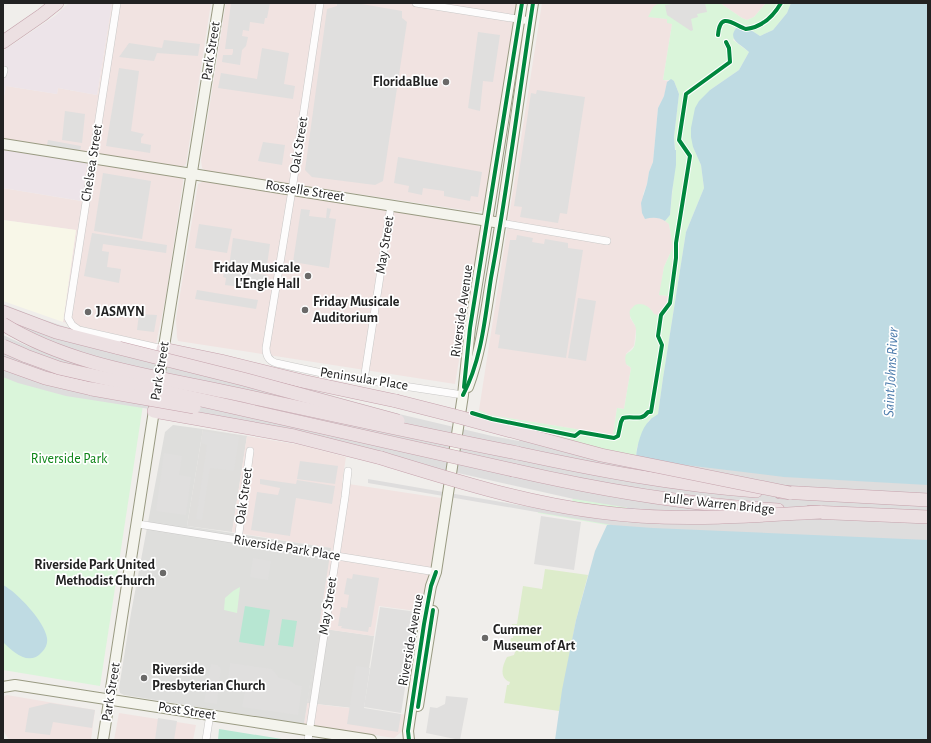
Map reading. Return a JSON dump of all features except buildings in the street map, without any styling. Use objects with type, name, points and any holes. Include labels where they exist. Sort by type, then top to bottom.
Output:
[{"type":"highway","points":[[3,42],[57,3]]},
{"type":"highway","points":[[3,312],[39,326],[79,338],[207,369],[517,453]]},
{"type":"highway","points":[[3,324],[46,347],[75,357],[336,416],[517,453]]},
{"type":"highway","points":[[3,346],[36,360],[65,369],[346,432]]},
{"type":"highway","points":[[163,349],[458,416],[600,455],[790,493]]},
{"type":"highway","points":[[3,362],[45,378],[80,387],[346,432]]},
{"type":"highway","points":[[154,411],[299,437],[381,458],[512,496],[552,505],[642,516],[691,518],[741,517],[821,512]]},
{"type":"highway","name":"Fuller Warren Bridge","points":[[346,432],[596,488],[677,500],[749,508],[928,517]]},
{"type":"highway","name":"Fuller Warren Bridge","points":[[517,453],[656,480],[716,487],[790,493],[928,500]]},
{"type":"main road","name":"Park Street","points":[[103,740],[138,524],[163,349],[219,3]]},
{"type":"main road","name":"Riverside Avenue","points":[[410,740],[414,732],[437,587],[436,572],[463,395],[469,333],[522,3]]},
{"type":"main road","name":"Riverside Avenue","points":[[463,395],[472,375],[477,357],[501,223],[513,132],[533,3]]},
{"type":"main road","points":[[504,113],[513,132]]},
{"type":"main road","name":"Rosselle Street","points":[[3,144],[501,223]]},
{"type":"main road","points":[[3,680],[15,684]]},
{"type":"main road","name":"Post Street","points":[[3,687],[15,684],[210,714],[308,735],[371,740]]},
{"type":"street","name":"Chelsea Street","points":[[117,3],[68,313],[70,322],[79,330],[163,349]]},
{"type":"street","name":"Oak Street","points":[[268,357],[266,349],[320,3]]},
{"type":"street","points":[[420,3],[530,22]]},
{"type":"street","name":"May Street","points":[[364,380],[391,205]]},
{"type":"street","name":"Rosselle Street","points":[[501,223],[607,241]]},
{"type":"street","name":"Peninsular Place","points":[[268,357],[271,361],[276,363],[364,380],[463,395]]},
{"type":"street","name":"Oak Street","points":[[238,540],[250,451]]},
{"type":"street","name":"May Street","points":[[308,735],[348,471]]},
{"type":"street","name":"Riverside Park Place","points":[[138,524],[436,572]]},
{"type":"street","points":[[206,740],[210,714]]},
{"type":"shaded area","points":[[69,3],[112,3],[97,95],[58,88],[57,94],[6,86],[3,101],[3,51],[55,16]]},
{"type":"shaded area","points":[[112,3],[211,3],[186,164],[184,166],[180,167],[3,139],[3,101],[6,86],[57,94],[58,88],[97,95]]},
{"type":"shaded area","points":[[226,3],[517,3],[485,206],[482,211],[477,212],[206,171],[202,168],[201,160]]},
{"type":"shaded area","points":[[231,3],[270,3],[267,18],[265,18],[264,24],[250,22],[249,31],[243,30],[242,36],[248,37],[246,46],[242,50],[240,65],[222,62],[223,55],[232,55],[233,52],[233,49],[225,49]]},
{"type":"shaded area","points":[[337,3],[356,3],[402,11],[402,18],[407,22],[383,181],[375,185],[312,177],[305,170],[327,9],[337,6]]},
{"type":"shaded area","points":[[542,3],[659,3],[649,17],[668,19],[672,24],[663,80],[668,81],[664,96],[658,108],[653,162],[643,194],[652,217],[663,219],[669,224],[673,247],[664,267],[660,295],[669,296],[667,304],[658,315],[654,315],[652,311],[630,310],[630,318],[636,327],[634,346],[626,354],[627,365],[631,368],[624,409],[617,408],[613,435],[490,415],[479,410]]},
{"type":"shaded area","points":[[679,3],[705,3],[707,12],[697,14],[698,17],[691,19],[693,30],[691,31],[667,15],[665,5]]},
{"type":"shaded area","points":[[720,3],[766,3],[754,17],[747,20]]},
{"type":"shaded area","points":[[478,32],[500,35],[493,82],[483,81],[480,111],[468,108]]},
{"type":"shaded area","points":[[164,40],[200,44],[198,56],[157,53],[154,61],[119,57],[129,43],[162,48]]},
{"type":"shaded area","points":[[262,48],[289,53],[284,84],[295,86],[293,99],[218,88],[221,73],[257,79]]},
{"type":"shaded area","points":[[119,68],[139,71],[131,131],[144,134],[141,138],[141,143],[151,145],[150,153],[106,146]]},
{"type":"shaded area","points":[[537,90],[585,97],[567,214],[560,213],[558,223],[520,217],[522,207],[514,206],[531,93],[536,94]]},
{"type":"shaded area","points":[[65,111],[85,114],[82,143],[62,140]]},
{"type":"shaded area","points":[[48,140],[81,146],[80,151],[47,145]]},
{"type":"shaded area","points":[[263,142],[285,145],[282,165],[258,161]]},
{"type":"shaded area","points":[[3,149],[87,161],[82,201],[3,188]]},
{"type":"shaded area","points":[[398,157],[482,172],[478,197],[471,196],[470,201],[444,196],[444,191],[423,188],[422,195],[408,192],[409,186],[394,183]]},
{"type":"shaded area","points":[[87,161],[179,176],[183,179],[166,296],[156,344],[63,322],[76,230],[3,220],[3,188],[81,201]]},
{"type":"shaded area","points":[[103,173],[151,181],[142,239],[94,231]]},
{"type":"shaded area","points":[[204,181],[476,224],[480,227],[481,231],[455,384],[178,341],[176,319],[198,184]]},
{"type":"shaded area","points":[[327,208],[331,209],[329,218],[336,219],[329,268],[293,262],[301,209],[310,210],[309,216],[326,218]]},
{"type":"shaded area","points":[[3,220],[76,230],[63,322],[3,301]]},
{"type":"shaded area","points":[[199,224],[232,229],[227,253],[195,248]]},
{"type":"shaded area","points":[[92,233],[167,245],[166,253],[103,244],[102,251],[109,252],[107,267],[121,269],[119,283],[84,276]]},
{"type":"shaded area","points":[[517,235],[533,238],[532,242],[544,244],[545,239],[568,243],[568,248],[583,250],[566,358],[498,348],[500,335],[495,334],[510,240],[516,240]]},
{"type":"shaded area","points":[[233,238],[270,244],[266,272],[229,267]]},
{"type":"shaded area","points":[[225,269],[266,275],[265,283],[251,281],[249,288],[225,285],[226,278],[223,277]]},
{"type":"shaded area","points":[[197,290],[258,300],[256,309],[195,299]]},
{"type":"shaded area","points":[[578,298],[596,301],[586,361],[568,358]]},
{"type":"shaded area","points":[[139,314],[157,315],[154,332],[137,330]]},
{"type":"shaded area","points":[[173,425],[203,429],[187,526],[331,548],[304,724],[124,695],[120,693],[119,688],[131,613],[165,432]]},
{"type":"shaded area","points":[[203,429],[247,436],[232,532],[187,526]]},
{"type":"shaded area","points":[[203,431],[239,437],[234,471],[210,468],[202,520],[196,519],[207,445],[201,443]]},
{"type":"shaded area","points":[[247,436],[300,445],[346,457],[342,483],[441,498],[424,612],[379,606],[374,636],[318,628],[330,548],[232,532]]},
{"type":"shaded area","points":[[164,453],[182,456],[179,475],[191,477],[186,515],[156,511]]},
{"type":"shaded area","points":[[300,461],[338,466],[335,484],[297,479]]},
{"type":"shaded area","points":[[260,479],[296,484],[297,480],[335,486],[332,504],[296,498],[290,536],[251,530],[257,492],[278,495],[280,488],[260,484]]},
{"type":"shaded area","points":[[541,516],[581,522],[574,570],[534,564]]},
{"type":"shaded area","points":[[253,558],[271,561],[268,580],[250,577]]},
{"type":"shaded area","points":[[353,574],[379,578],[371,627],[369,627],[368,632],[341,628],[342,626],[338,626],[341,607],[347,608],[349,595],[344,594],[347,578],[352,579]]},
{"type":"shaded area","points":[[380,607],[417,612],[401,713],[364,707]]},
{"type":"shaded area","points":[[318,628],[374,636],[363,709],[307,703]]},
{"type":"shaded area","points":[[230,663],[272,669],[279,678],[289,680],[296,685],[302,686],[298,715],[242,707],[245,691],[227,687]]},
{"type":"shaded area","points":[[211,664],[217,665],[221,668],[217,704],[204,702]]},
{"type":"shaded area","points":[[356,666],[370,668],[364,708],[401,714],[398,732],[347,724]]},
{"type":"shaded area","points":[[7,695],[95,710],[91,740],[9,740],[3,730],[3,697]]},
{"type":"shaded area","points":[[446,696],[468,698],[460,740],[426,733],[430,707],[437,708],[445,704]]},
{"type":"shaded area","points":[[50,703],[95,710],[92,728],[53,722],[50,735],[25,732],[29,708]]},
{"type":"shaded area","points":[[307,703],[408,715],[406,728],[394,738],[304,724]]},
{"type":"shaded area","points":[[119,713],[196,725],[193,740],[114,740]]},
{"type":"shaded area","points":[[158,718],[177,721],[174,740],[155,740]]},
{"type":"green space","points":[[659,3],[720,3],[747,20],[754,17],[766,3],[791,3],[787,13],[773,30],[760,36],[743,25],[733,40],[749,52],[739,70],[710,90],[693,147],[701,165],[704,188],[686,232],[658,414],[649,420],[637,447],[625,521],[607,525],[538,513],[541,498],[572,502],[576,483],[558,435],[517,425],[477,419],[479,410],[490,415],[613,435],[617,408],[624,409],[631,368],[626,364],[625,357],[634,347],[636,340],[636,329],[630,316],[630,310],[635,305],[641,304],[650,309],[654,314],[658,315],[667,304],[668,296],[659,295],[664,267],[673,247],[669,224],[665,221],[670,215],[676,153],[674,137],[679,94],[674,81],[663,80],[672,24],[667,23],[667,19],[648,17],[653,7]]},
{"type":"green space","name":"Riverside Park","points":[[3,375],[143,405],[100,686],[3,670]]},
{"type":"green space","points":[[545,569],[588,575],[576,620],[559,711],[504,703],[507,685],[509,685],[510,682],[504,678],[502,671],[507,657],[514,655],[515,652],[512,652],[513,643],[510,643],[511,638],[513,638],[515,625],[512,624],[517,624],[523,586],[542,589]]},
{"type":"green space","points":[[240,587],[237,613],[224,610],[225,598]]},
{"type":"green space","points":[[245,606],[270,610],[264,646],[239,642]]},
{"type":"green space","points":[[282,619],[297,621],[293,647],[278,645]]},
{"type":"green space","points":[[219,729],[288,740],[218,740]]},
{"type":"water","name":"Saint Johns River","points":[[791,3],[928,3],[928,740],[555,740],[562,690],[576,620],[595,551],[607,525],[625,521],[640,437],[647,423],[658,414],[686,232],[704,188],[701,165],[693,147],[691,137],[691,128],[695,108],[699,101],[710,90],[739,70],[749,52],[733,37],[735,30],[739,25],[743,25],[760,36],[773,30],[787,13]]},
{"type":"water","points":[[671,79],[674,81],[679,94],[674,137],[676,165],[670,215],[665,221],[655,218],[645,219],[642,213],[641,203],[653,162],[658,108],[664,96],[667,82]]},
{"type":"water","points":[[3,585],[16,594],[30,608],[45,631],[47,644],[43,651],[37,656],[27,658],[16,654],[3,642]]},
{"type":"pier","points":[[3,304],[69,328],[257,375],[399,414],[492,436],[519,441],[520,439],[583,446],[677,464],[784,477],[928,485],[928,540],[612,525],[368,483],[368,479],[536,508],[380,463],[169,412],[66,396],[18,383],[3,377],[3,335],[34,349],[3,332]],"holes":[[[409,462],[574,499],[654,512],[540,499]]]},
{"type":"cycle path","points":[[464,387],[470,328],[522,3]]},
{"type":"cycle path","points":[[463,395],[475,367],[485,323],[533,3]]},
{"type":"cycle path","points":[[718,35],[719,27],[725,21],[746,29],[762,24],[771,17],[781,3]]},
{"type":"cycle path","points":[[472,413],[492,419],[575,436],[580,432],[614,438],[618,436],[623,418],[640,418],[648,412],[651,412],[662,345],[658,336],[661,315],[670,303],[676,258],[676,243],[690,156],[679,140],[686,94],[730,62],[729,48],[726,42]]},
{"type":"cycle path","points":[[409,740],[408,731],[424,624],[431,586],[436,572]]},
{"type":"cycle path","points":[[418,707],[433,610]]},
{"type":"place","name":"FloridaBlue","points":[[446,82]]},
{"type":"place","name":"Friday Musicale L'Engle Hall","points":[[308,276]]},
{"type":"place","name":"Friday Musicale Auditorium","points":[[305,310]]},
{"type":"place","name":"JASMYN","points":[[88,312]]},
{"type":"place","name":"Riverside Park United Methodist Church","points":[[163,573]]},
{"type":"place","name":"Cummer Museum of Art","points":[[485,638]]},
{"type":"place","name":"Riverside Presbyterian Church","points":[[144,678]]}]
